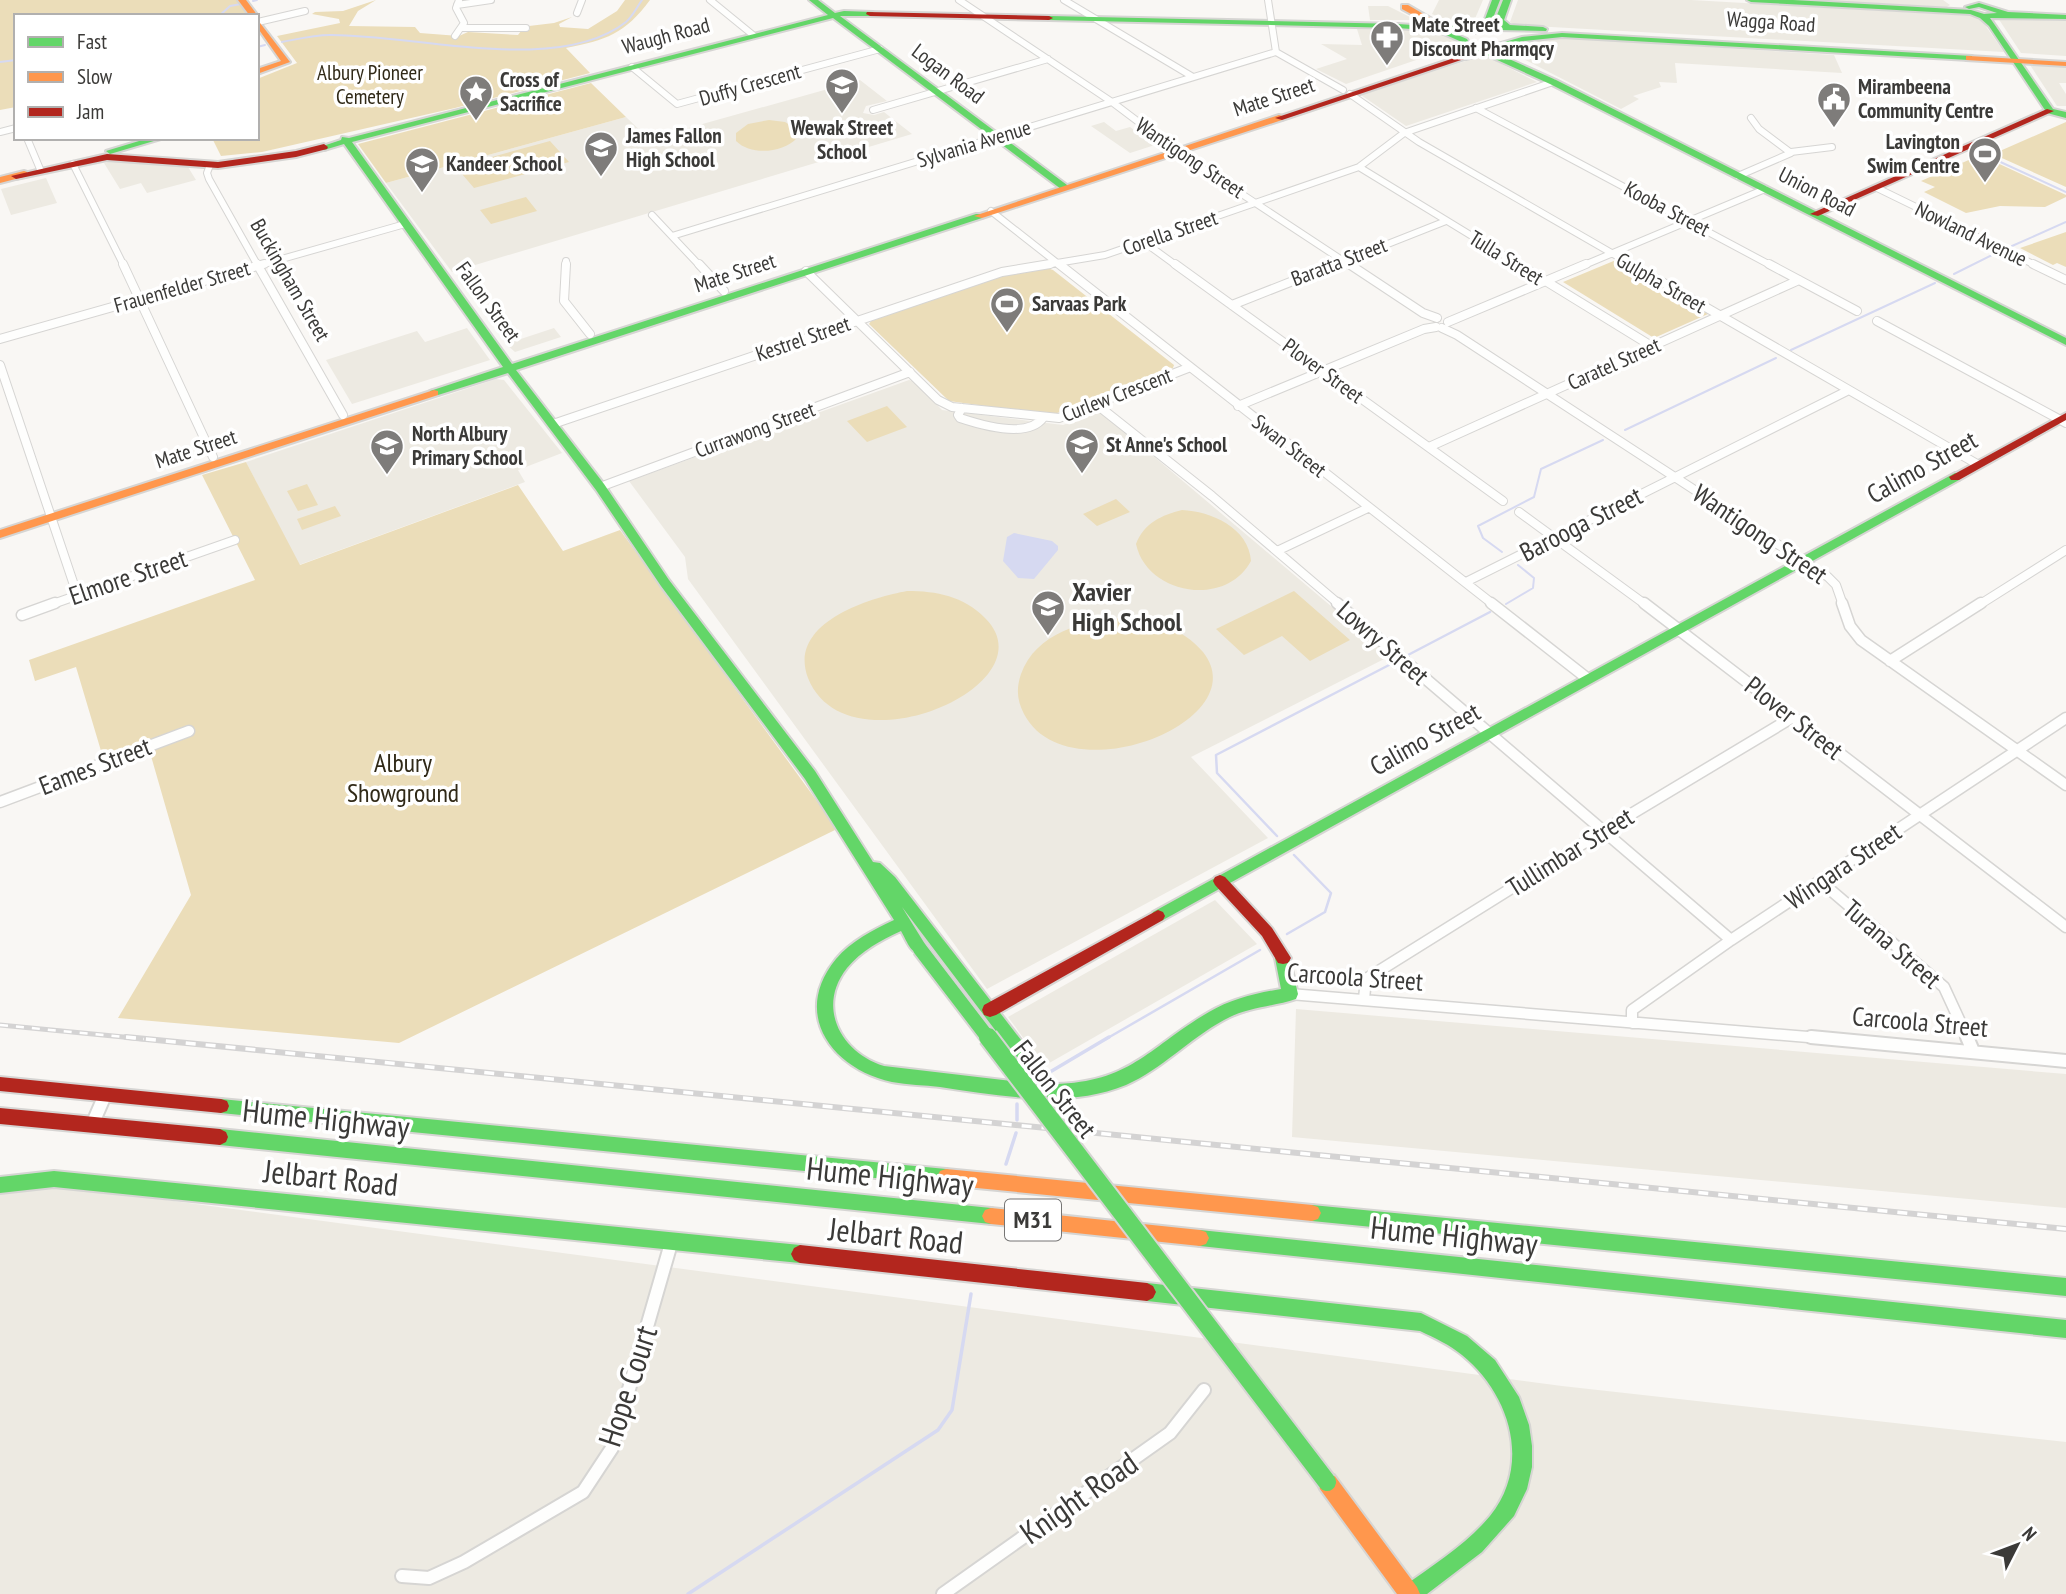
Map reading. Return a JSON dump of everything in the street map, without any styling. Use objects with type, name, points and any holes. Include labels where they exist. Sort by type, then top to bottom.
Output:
[{"type":"main road","name":"Logan Road","points":[[813,0],[1061,185]]},
{"type":"main road","points":[[1481,46],[1499,34],[1494,18],[1496,0]]},
{"type":"main road","points":[[1494,18],[1507,0]]},
{"type":"main road","points":[[1751,0],[1988,10],[2066,18]]},
{"type":"main road","points":[[1954,0],[1988,10],[2050,111]]},
{"type":"main road","name":"Union Road","points":[[1399,3],[1433,25]]},
{"type":"main road","name":"Union Road","points":[[1399,3],[1433,25],[1551,81],[2066,342]]},
{"type":"main road","name":"Waugh Road","points":[[154,150],[208,169],[267,160],[753,35],[853,12],[1398,26],[1441,29],[1481,46]]},
{"type":"main road","name":"Waugh Road","points":[[1398,26],[1433,25],[1482,30],[1494,18]]},
{"type":"main road","points":[[1494,18],[1509,27],[1559,31]]},
{"type":"main road","points":[[1494,18],[1510,39]]},
{"type":"main road","points":[[259,22],[285,59],[284,64],[259,71]]},
{"type":"main road","name":"Wagga Road","points":[[1481,46],[1559,31],[2066,62]]},
{"type":"main road","name":"Wagga Road","points":[[1510,39],[1549,35],[1605,35]]},
{"type":"main road","name":"Mate Street","points":[[0,534],[213,457],[508,365],[590,334],[1173,149],[1481,46]]},
{"type":"main road","points":[[1815,214],[2050,111],[2066,115]]},
{"type":"main road","name":"Waugh Road","points":[[154,150],[229,160],[346,141]]},
{"type":"main road","name":"Fallon Street","points":[[346,141],[508,365],[663,566],[680,600],[810,775],[903,923],[956,1000],[1410,1594]]},
{"type":"main road","points":[[16,176],[95,155],[124,150],[154,150]]},
{"type":"main road","points":[[0,180],[107,157],[154,150]]},
{"type":"main road","name":"Mate Street","points":[[0,526],[50,514],[806,271],[1061,185]]},
{"type":"main road","name":"Calimo Street","points":[[990,1010],[1487,733],[2064,419]]},
{"type":"main road","points":[[859,852],[890,881],[1051,1091]]},
{"type":"main road","points":[[1220,881],[1273,939],[1287,967],[1290,994]]},
{"type":"main road","name":"Carcoola Street","points":[[903,923],[862,944],[845,958],[825,991],[823,1010],[826,1024],[839,1047],[862,1065],[885,1073],[978,1086],[1051,1091],[1108,1084],[1138,1072],[1216,1016],[1237,1005],[1263,997],[1290,994]]},
{"type":"main road","name":"Hume Highway","points":[[0,1084],[2066,1287]]},
{"type":"main road","name":"Hume Highway","points":[[0,1116],[626,1177],[2066,1329]]},
{"type":"main road","name":"Jelbart Road","points":[[0,1185],[54,1179],[672,1240],[1421,1322],[1439,1328],[1469,1347],[1488,1365],[1501,1383],[1519,1421],[1523,1447],[1522,1471],[1516,1493],[1505,1512],[1487,1531],[1410,1594]]},
{"type":"street","points":[[463,28],[462,18],[456,8],[458,2],[491,0]]},
{"type":"street","points":[[577,13],[582,0]]},
{"type":"street","points":[[710,0],[753,35]]},
{"type":"street","name":"Wantigong Street","points":[[959,0],[1112,102],[1173,149],[1833,581],[1850,626],[1861,640],[2066,785]]},
{"type":"street","points":[[1064,0],[1193,78]]},
{"type":"street","points":[[1268,0],[1276,52]]},
{"type":"street","points":[[259,21],[304,11]]},
{"type":"street","points":[[455,36],[463,28],[514,32],[526,28]]},
{"type":"street","name":"Duffy Crescent","points":[[632,67],[677,104],[880,49]]},
{"type":"street","name":"Sylvania Avenue","points":[[672,236],[1276,52]]},
{"type":"street","name":"Gulpha Street","points":[[1276,52],[1346,92],[1404,133],[1977,464]]},
{"type":"street","points":[[873,110],[1048,60]]},
{"type":"street","name":"Corella Street","points":[[1054,264],[1100,256],[1359,167],[1404,133],[1551,81]]},
{"type":"street","name":"Kooba Street","points":[[1476,108],[1857,311]]},
{"type":"street","points":[[1751,118],[1758,130],[1791,152]]},
{"type":"street","points":[[28,140],[40,169]]},
{"type":"street","points":[[1738,176],[1791,152],[1832,147]]},
{"type":"street","points":[[73,164],[213,457]]},
{"type":"street","name":"Tulla Street","points":[[1359,167],[1653,347]]},
{"type":"street","name":"Buckingham Street","points":[[208,169],[258,266],[343,415]]},
{"type":"street","name":"Nowland Avenue","points":[[1877,188],[2066,280]]},
{"type":"street","points":[[1238,406],[1765,189]]},
{"type":"street","name":"Swan Street","points":[[990,211],[1054,264],[1588,679]]},
{"type":"street","points":[[652,215],[724,291]]},
{"type":"street","name":"Baratta Street","points":[[1231,304],[1446,221]]},
{"type":"street","name":"Frauenfelder Street","points":[[0,339],[405,224]]},
{"type":"street","name":"Plover Street","points":[[1144,242],[1503,501]]},
{"type":"street","points":[[566,261],[564,301],[590,334]]},
{"type":"street","name":"Kestrel Street","points":[[553,424],[1002,271],[1054,264]]},
{"type":"street","name":"Curlew Crescent","points":[[806,271],[943,403],[962,408],[1043,418],[1063,417],[1188,368]]},
{"type":"street","name":"Caratel Street","points":[[1429,447],[1799,280]]},
{"type":"street","points":[[1877,321],[2064,419]]},
{"type":"street","points":[[0,365],[77,594]]},
{"type":"street","name":"Currawong Street","points":[[600,487],[910,372]]},
{"type":"street","name":"Barooga Street","points":[[1466,582],[1847,391]]},
{"type":"street","name":"Lowry Street","points":[[1097,404],[1277,551],[1731,940]]},
{"type":"street","points":[[962,408],[958,415],[960,418],[979,423],[1026,428],[1037,425],[1043,418]]},
{"type":"street","points":[[1277,551],[1368,508]]},
{"type":"street","name":"Plover Street","points":[[1519,512],[1679,629],[2066,927]]},
{"type":"street","name":"Elmore Street","points":[[22,615],[235,540]]},
{"type":"street","points":[[1890,661],[2066,550]]},
{"type":"street","name":"Tullimbar Street","points":[[1364,999],[1366,979],[1603,831],[1793,717]]},
{"type":"street","name":"Wingara Street","points":[[1632,1023],[1632,1010],[1731,940],[2066,718]]},
{"type":"street","name":"Eames Street","points":[[0,802],[189,731]]},
{"type":"street","name":"Turana Street","points":[[1821,881],[1944,986],[1973,1051]]},
{"type":"street","name":"Carcoola Street","points":[[1290,994],[2066,1061]]},
{"type":"street","points":[[92,1125],[105,1095]]},
{"type":"street","name":"Hope Court","points":[[402,1576],[429,1578],[441,1573],[583,1492],[612,1448],[672,1240]]},
{"type":"street","name":"Knight Road","points":[[943,1594],[1170,1433],[1204,1390]]},
{"type":"shaded area","points":[[1439,0],[1483,0],[1471,28],[1457,26],[1432,14]]},
{"type":"shaded area","points":[[1518,0],[1691,0],[1974,16],[1980,18],[2004,52],[1515,25],[1510,22]]},
{"type":"shaded area","points":[[1816,0],[1943,0],[1950,5],[1947,7]]},
{"type":"shaded area","points":[[1368,6],[1388,6],[1416,20],[1370,20]]},
{"type":"shaded area","points":[[1998,18],[2066,21],[2066,56],[2021,53]]},
{"type":"shaded area","points":[[1357,29],[1439,31],[1463,44],[1346,84],[1316,69],[1347,59],[1321,44],[1362,45]]},
{"type":"shaded area","points":[[1565,38],[1834,55],[1842,73],[1675,63],[1677,83],[1659,82],[1661,87],[1633,96],[1639,99],[1621,109],[1504,49],[1526,42]]},
{"type":"shaded area","points":[[1484,55],[1537,82],[1406,126],[1361,95]]},
{"type":"shaded area","points":[[2030,65],[2066,67],[2066,83],[2059,83],[2066,94],[2066,106],[2057,106]]},
{"type":"shaded area","name":"James Fallon High School","points":[[860,80],[887,101],[866,106],[863,113],[874,115],[884,112],[912,134],[452,272],[386,183],[626,117],[649,139]]},
{"type":"shaded area","points":[[1104,122],[1116,131],[1130,127],[1155,145],[1130,153],[1091,126]]},
{"type":"shaded area","points":[[118,160],[188,167],[196,180],[147,193],[141,183],[120,189],[104,163]]},
{"type":"shaded area","points":[[46,178],[57,203],[11,215],[1,189]]},
{"type":"shaded area","points":[[467,328],[490,360],[352,404],[326,360],[417,331],[425,342]]},
{"type":"shaded area","points":[[554,328],[561,337],[515,352],[506,344]]},
{"type":"shaded area","name":"North Albury Primary School","points":[[496,379],[504,380],[562,453],[518,470],[525,482],[299,565],[246,462]]},
{"type":"shaded area","name":"Xavier High School","points":[[909,380],[915,382],[942,410],[1063,425],[1100,411],[1390,656],[1191,757],[1268,838],[987,989],[688,579],[685,557],[629,481]]},
{"type":"shaded area","points":[[1215,900],[1257,944],[1044,1066],[1008,1017]]},
{"type":"shaded area","points":[[1296,1009],[2066,1074],[2066,1208],[1292,1137]]},
{"type":"shaded area","points":[[0,1178],[1562,1386],[2066,1442],[2066,1594],[0,1594]]},
{"type":"green space","points":[[0,0],[237,0],[247,14],[14,14],[14,107],[0,110]]},
{"type":"green space","name":"Albury Pioneer Cemetery","points":[[376,0],[358,11],[349,26],[415,27],[420,33],[459,36],[468,32],[518,35],[521,31],[530,30],[529,26],[554,23],[572,17],[559,24],[560,27],[588,29],[617,11],[625,0],[650,0],[632,21],[614,34],[566,48],[590,73],[455,108],[262,152],[221,156],[213,140],[259,140],[259,78],[297,63],[277,36],[340,23],[339,19],[312,14],[343,11]]},
{"type":"green space","points":[[591,83],[626,117],[386,183],[358,144]]},
{"type":"green space","points":[[769,120],[785,122],[798,130],[797,138],[784,147],[767,151],[750,149],[736,141],[736,133],[748,124]]},
{"type":"green space","points":[[2066,122],[2066,187],[1993,154]]},
{"type":"green space","points":[[550,141],[569,162],[474,188],[456,167]]},
{"type":"green space","name":"Lavington Swim Centre","points":[[1980,155],[2066,197],[2045,207],[2000,206],[1966,213],[1924,192],[1935,187],[1921,181]]},
{"type":"green space","points":[[526,197],[537,211],[491,224],[480,210]]},
{"type":"green space","points":[[2066,232],[2066,267],[2057,263],[2053,265],[2020,248]]},
{"type":"green space","points":[[1616,260],[1708,314],[1654,338],[1563,282]]},
{"type":"green space","name":"Sarvaas Park","points":[[1047,268],[1174,365],[1173,368],[1052,415],[949,401],[869,324],[871,321],[1007,274]]},
{"type":"green space","points":[[887,406],[907,427],[867,442],[847,421]]},
{"type":"green space","name":"Albury Showground","points":[[246,462],[300,565],[518,485],[563,551],[620,530],[830,819],[835,830],[399,1043],[118,1018],[191,895],[151,756],[107,771],[76,667],[35,681],[29,660],[255,580],[202,475]]},
{"type":"green space","points":[[307,484],[318,505],[298,511],[287,491]]},
{"type":"green space","points":[[1116,499],[1130,512],[1097,526],[1083,514]]},
{"type":"green space","points":[[335,506],[341,516],[302,530],[297,519]]},
{"type":"green space","points":[[1182,510],[1216,518],[1243,539],[1249,549],[1251,561],[1239,576],[1224,585],[1207,590],[1188,589],[1155,575],[1143,561],[1136,544],[1149,525],[1161,517]]},
{"type":"green space","points":[[907,591],[949,596],[968,604],[985,618],[998,644],[991,669],[969,692],[936,709],[899,719],[861,719],[829,706],[808,678],[805,659],[809,642],[820,628],[835,616],[873,600]]},
{"type":"green space","points":[[1294,591],[1350,640],[1310,661],[1282,636],[1244,655],[1216,629]]},
{"type":"green space","points":[[1122,618],[1166,626],[1186,637],[1203,652],[1213,678],[1204,702],[1182,724],[1150,740],[1114,749],[1078,749],[1046,738],[1024,714],[1019,699],[1019,679],[1028,660],[1037,648],[1062,632],[1091,622]]},
{"type":"water","points":[[1014,533],[1052,541],[1058,546],[1058,550],[1034,579],[1018,578],[1003,561],[1007,537]]},
{"type":"waterway","points":[[253,1],[257,0]]},
{"type":"waterway","points":[[282,42],[330,35],[483,48],[524,50],[562,47],[597,38],[626,22],[642,0]]},
{"type":"waterway","points":[[221,14],[230,6],[241,4]]},
{"type":"waterway","points":[[259,46],[265,45]]},
{"type":"waterway","points":[[0,62],[14,60]]},
{"type":"waterway","points":[[1983,154],[2066,192]]},
{"type":"waterway","points":[[2012,246],[2066,222]]},
{"type":"waterway","points":[[1954,274],[1996,253]]},
{"type":"waterway","points":[[1791,350],[1935,283]]},
{"type":"waterway","points":[[1625,430],[1776,358]]},
{"type":"waterway","points":[[1502,552],[1483,538],[1478,526],[1534,497],[1541,469],[1603,440]]},
{"type":"waterway","points":[[1506,604],[1533,588],[1534,578],[1518,565]]},
{"type":"waterway","points":[[1408,655],[1490,612]]},
{"type":"waterway","points":[[1277,836],[1217,773],[1216,755],[1391,664]]},
{"type":"waterway","points":[[1287,934],[1325,912],[1331,893],[1294,855]]},
{"type":"waterway","points":[[1106,1039],[1260,950]]},
{"type":"waterway","points":[[1050,1072],[1109,1037]]},
{"type":"waterway","points":[[1017,1104],[1017,1120]]},
{"type":"waterway","points":[[1006,1164],[1016,1133]]},
{"type":"waterway","points":[[688,1594],[938,1430],[952,1410],[971,1294]]},
{"type":"railway","points":[[0,1025],[144,1039]]},
{"type":"railway","points":[[126,1037],[2066,1229]]},
{"type":"traffic: fast","points":[[813,0],[1064,187]]},
{"type":"traffic: fast","points":[[1445,27],[1474,31],[1485,29],[1496,0]]},
{"type":"traffic: fast","points":[[1501,28],[1499,22],[1507,0]]},
{"type":"traffic: fast","points":[[1751,0],[1971,12],[1983,16],[2019,15]]},
{"type":"traffic: fast","points":[[1969,7],[1979,5],[2007,14],[2066,17]]},
{"type":"traffic: fast","points":[[324,147],[844,13],[870,14]]},
{"type":"traffic: fast","points":[[1983,16],[1992,24],[2050,111],[2066,115]]},
{"type":"traffic: fast","points":[[1049,18],[1398,26],[1439,29],[1464,41]]},
{"type":"traffic: fast","points":[[1499,20],[1508,27],[1543,29]]},
{"type":"traffic: fast","points":[[1466,57],[1522,39],[1562,35],[1969,58]]},
{"type":"traffic: fast","points":[[1479,49],[1553,82],[2066,342]]},
{"type":"traffic: fast","points":[[345,139],[505,362],[600,487],[665,583],[810,775],[920,949]]},
{"type":"traffic: fast","points":[[110,151],[152,140]]},
{"type":"traffic: fast","points":[[434,393],[979,216]]},
{"type":"traffic: fast","points":[[1158,916],[1955,477]]},
{"type":"traffic: fast","points":[[875,867],[890,881],[1051,1091]]},
{"type":"traffic: fast","points":[[903,923],[881,933],[851,953],[830,982],[826,995],[826,1021],[838,1044],[857,1062],[884,1073],[1019,1091],[1084,1089],[1120,1079],[1158,1058],[1225,1011],[1256,1000],[1290,994],[1283,958]]},
{"type":"traffic: fast","points":[[920,949],[1327,1482]]},
{"type":"traffic: fast","points":[[221,1106],[946,1177]]},
{"type":"traffic: fast","points":[[220,1137],[991,1216]]},
{"type":"traffic: fast","points":[[0,1185],[54,1179],[800,1254]]},
{"type":"traffic: fast","points":[[1312,1213],[2066,1287]]},
{"type":"traffic: fast","points":[[1200,1238],[2066,1329]]},
{"type":"traffic: fast","points":[[1147,1292],[1421,1322],[1460,1342],[1488,1367],[1502,1385],[1519,1425],[1523,1446],[1517,1489],[1507,1509],[1487,1534],[1410,1594]]},
{"type":"traffic: slow","points":[[242,0],[252,14]]},
{"type":"traffic: slow","points":[[1405,7],[1440,26]]},
{"type":"traffic: slow","points":[[259,24],[286,62],[259,71]]},
{"type":"traffic: slow","points":[[1969,58],[2066,64]]},
{"type":"traffic: slow","points":[[979,216],[1279,118]]},
{"type":"traffic: slow","points":[[0,180],[24,174]]},
{"type":"traffic: slow","points":[[0,534],[434,393]]},
{"type":"traffic: slow","points":[[946,1177],[1312,1213]]},
{"type":"traffic: slow","points":[[991,1216],[1200,1238]]},
{"type":"traffic: slow","points":[[1327,1482],[1410,1594]]},
{"type":"traffic: jam","points":[[870,14],[1049,18]]},
{"type":"traffic: jam","points":[[1279,118],[1466,57]]},
{"type":"traffic: jam","points":[[1815,214],[2050,111]]},
{"type":"traffic: jam","points":[[16,176],[107,157],[218,165],[296,154],[324,147]]},
{"type":"traffic: jam","points":[[1955,477],[2066,416]]},
{"type":"traffic: jam","points":[[1220,881],[1267,932],[1283,958]]},
{"type":"traffic: jam","points":[[990,1010],[1158,916]]},
{"type":"traffic: jam","points":[[0,1084],[221,1106]]},
{"type":"traffic: jam","points":[[0,1116],[220,1137]]},
{"type":"traffic: jam","points":[[800,1254],[1147,1292]]},
{"type":"place","name":"Mate Street Discount Pharmqcy","points":[[1387,67]]},
{"type":"place","name":"Wewak Street School","points":[[842,115]]},
{"type":"place","name":"Cross of Sacrifice","points":[[476,122]]},
{"type":"place","name":"Mirambeena Community Centre","points":[[1834,129]]},
{"type":"place","name":"James Fallon High School","points":[[601,178]]},
{"type":"place","name":"Lavington Swim Centre","points":[[1985,184]]},
{"type":"place","name":"Kandeer School","points":[[422,194]]},
{"type":"place","name":"Sarvaas Park","points":[[1007,334]]},
{"type":"place","name":"St Anne's School","points":[[1082,475]]},
{"type":"place","name":"North Albury Primary School","points":[[387,476]]},
{"type":"place","name":"Xavier High School","points":[[1048,637]]}]
